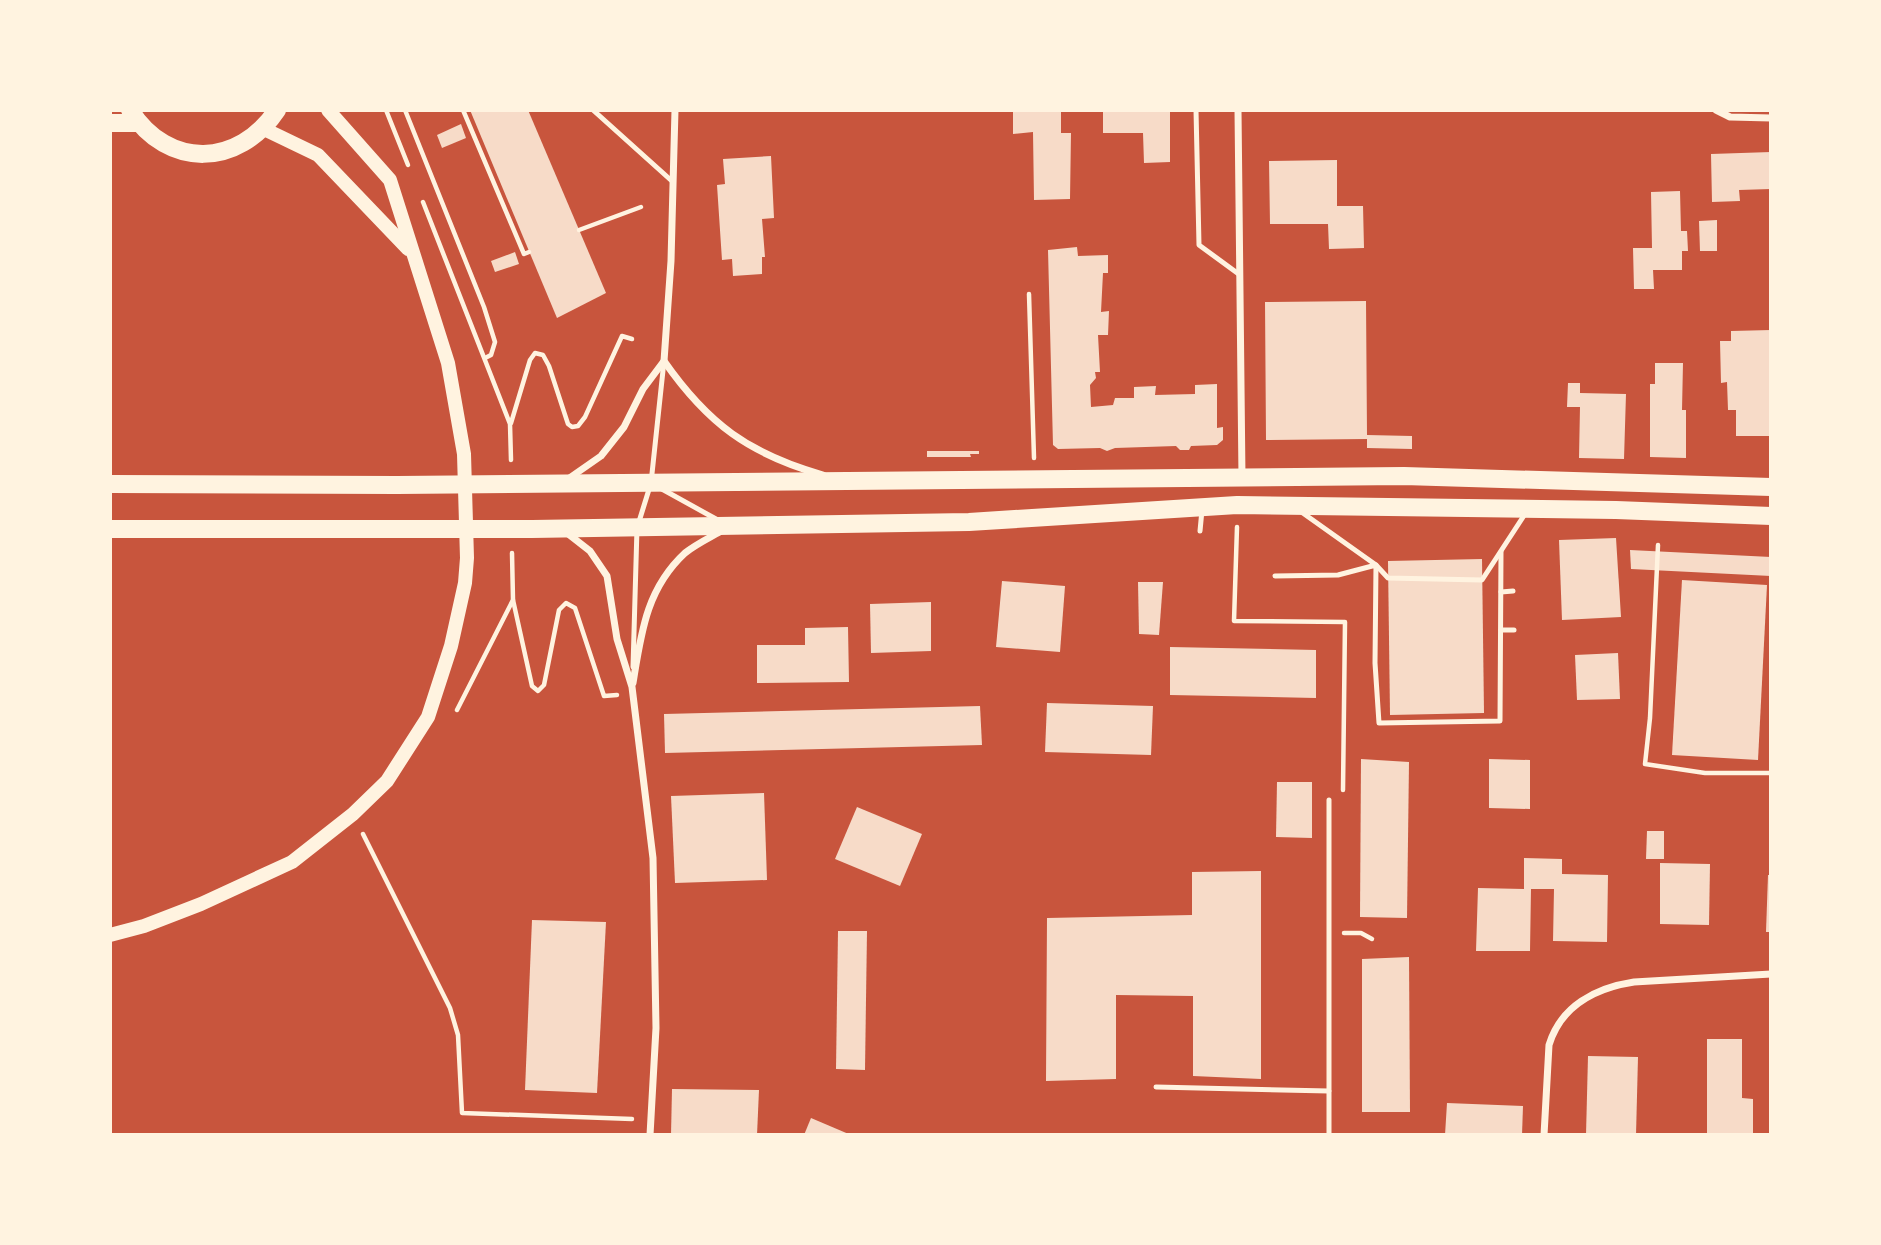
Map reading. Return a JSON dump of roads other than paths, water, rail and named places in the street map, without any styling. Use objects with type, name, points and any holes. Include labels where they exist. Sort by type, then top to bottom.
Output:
[{"type":"main road","points":[[110,123],[134,117],[159,142],[186,153],[214,154],[241,146],[264,129],[277,110]]},
{"type":"main road","points":[[110,936],[201,904],[292,862],[353,814],[387,781],[428,717],[451,646],[465,583],[467,558],[464,454],[448,363],[390,180],[328,110]]},
{"type":"main road","points":[[264,129],[318,155],[412,252]]},
{"type":"main road","points":[[110,484],[397,485],[1405,476],[1771,487]]},
{"type":"main road","points":[[110,529],[532,529],[969,522],[1237,505],[1529,508],[1771,516]]},
{"type":"main road","points":[[110,924],[144,926]]},
{"type":"street","points":[[562,483],[601,456],[624,427],[643,389],[664,361],[671,261],[675,110]]},
{"type":"street","points":[[1238,110],[1242,478]]},
{"type":"street","points":[[1716,110],[1730,117],[1771,118]]},
{"type":"street","points":[[664,361],[696,403],[748,446],[792,466],[844,481]]},
{"type":"street","points":[[632,687],[644,618],[661,581],[685,553],[728,527]]},
{"type":"street","points":[[561,528],[590,551],[607,576],[617,639],[632,687],[653,858],[656,1028],[650,1135]]},
{"type":"street","points":[[1545,1135],[1549,1045],[1560,1021],[1584,998],[1614,985],[1634,982],[1771,974]]},
{"type":"lane","points":[[593,110],[673,182]]},
{"type":"lane","points":[[1196,110],[1199,245],[1240,275]]},
{"type":"lane","points":[[632,687],[637,528],[651,483],[664,361]]},
{"type":"lane","points":[[651,483],[728,527]]},
{"type":"lane","points":[[1292,505],[1376,565],[1388,578],[1482,580],[1529,508]]},
{"type":"lane","points":[[1200,531],[1202,507]]},
{"type":"lane","points":[[1376,565],[1375,663],[1379,723],[1500,721],[1501,552]]},
{"type":"lane","points":[[1275,576],[1338,575],[1376,565]]},
{"type":"lane","points":[[1501,592],[1513,591]]},
{"type":"lane","points":[[1500,631],[1514,630]]},
{"type":"lane","points":[[1329,800],[1329,1135]]},
{"type":"lane","points":[[1156,1087],[1329,1091]]}]
